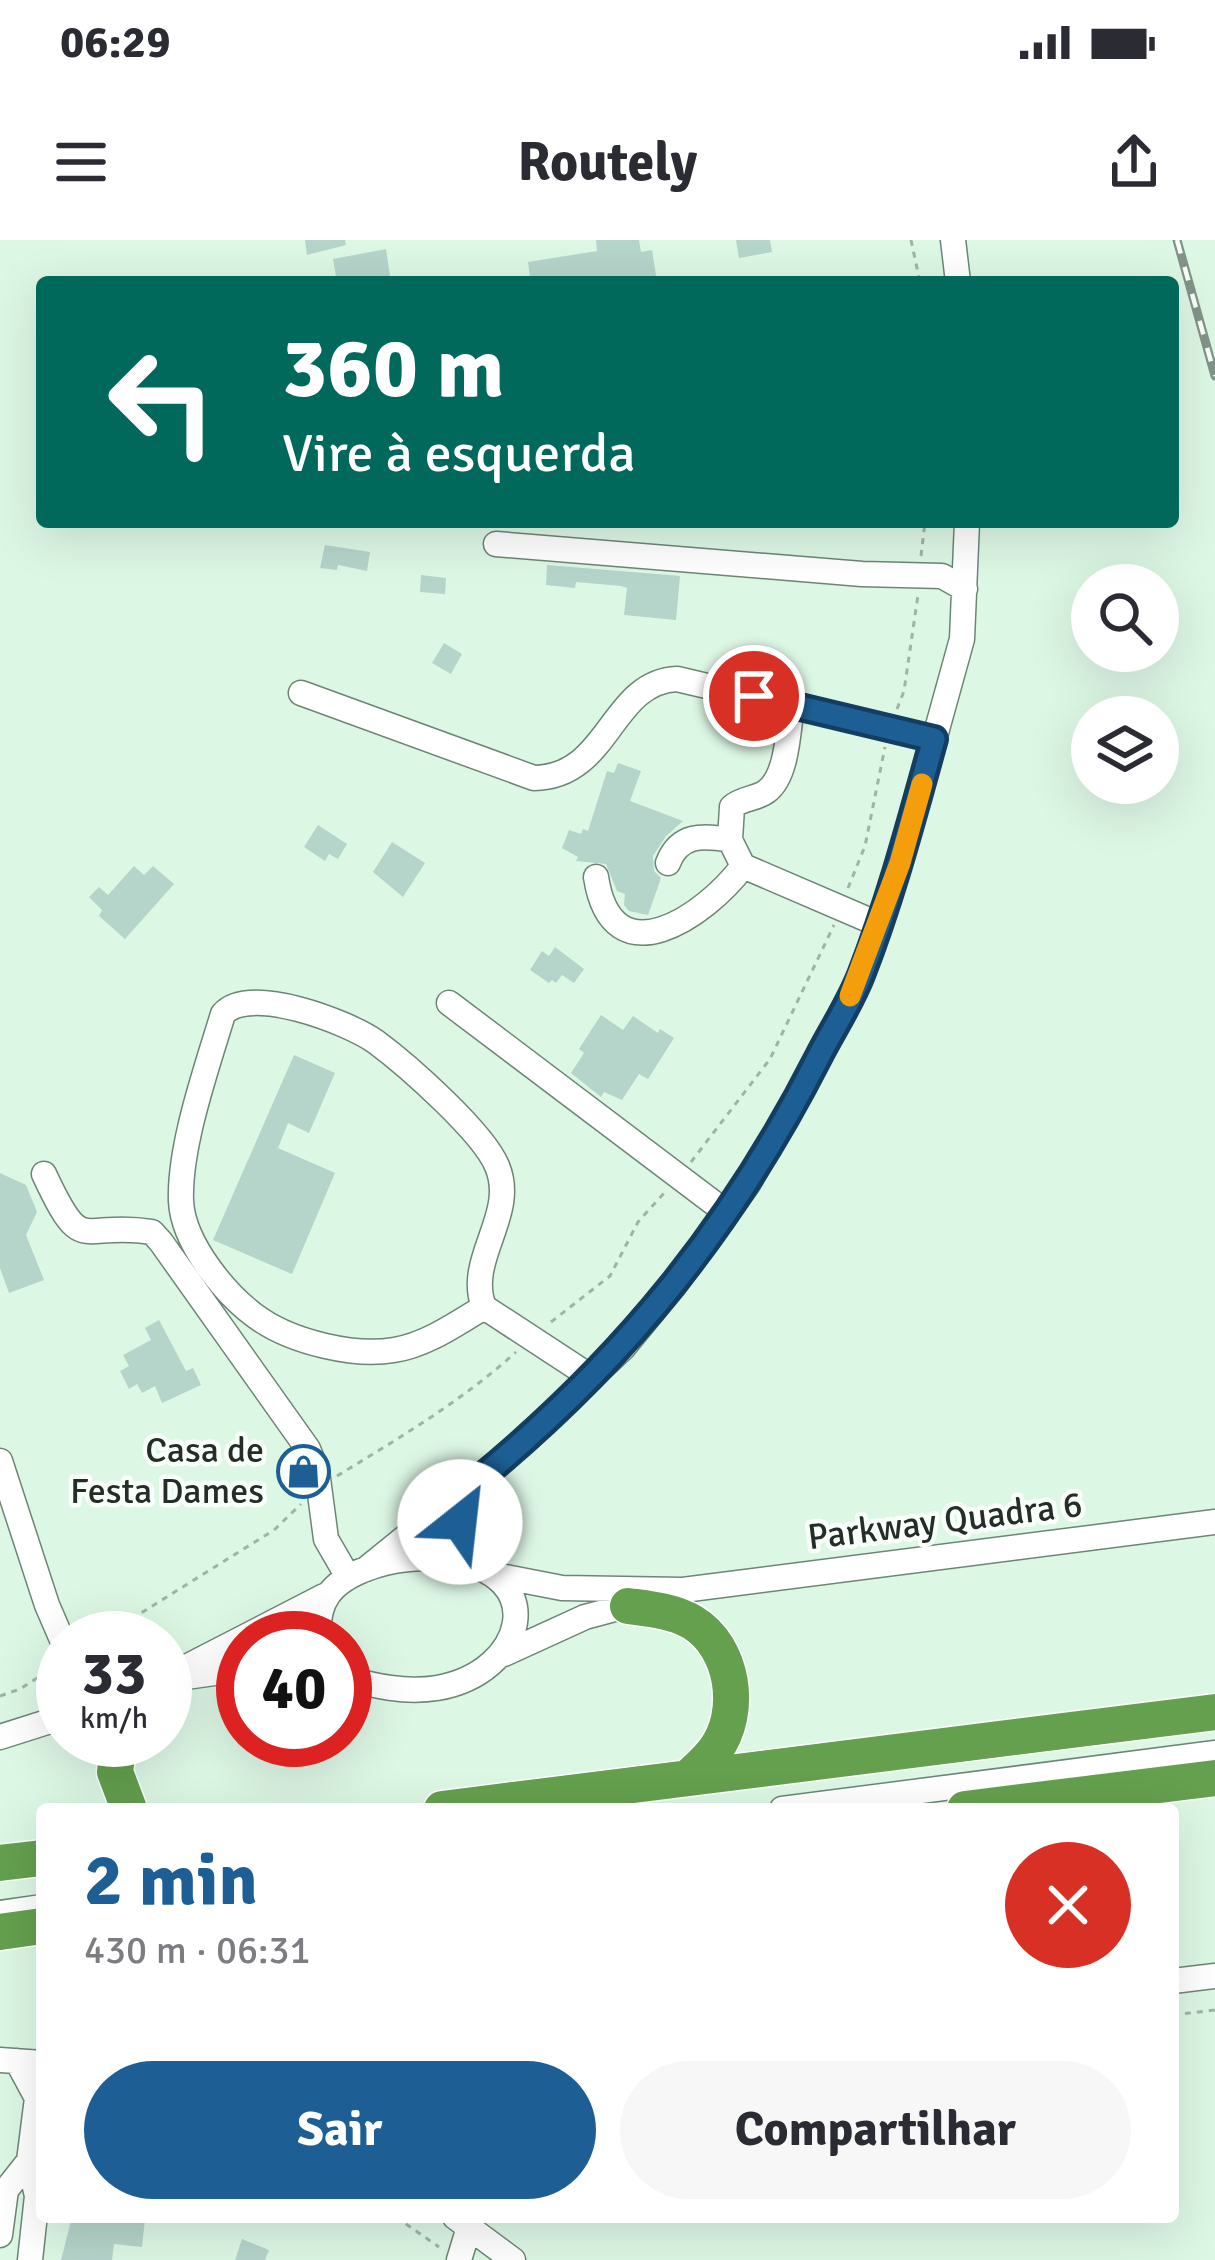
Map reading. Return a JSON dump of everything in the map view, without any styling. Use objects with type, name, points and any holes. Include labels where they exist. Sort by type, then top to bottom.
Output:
[{"type":"highway","points":[[628,1606],[670,1612],[697,1624],[719,1649],[730,1676],[731,1708],[725,1731],[717,1749],[688,1778]]},
{"type":"highway","points":[[490,1803],[1215,1712]]},
{"type":"highway","points":[[116,1767],[127,1803]]},
{"type":"highway","points":[[1013,1803],[1215,1778]]},
{"type":"highway","points":[[0,1863],[36,1859]]},
{"type":"highway","points":[[0,1932],[36,1927]]},
{"type":"street","points":[[953,240],[957,276]]},
{"type":"street","points":[[192,1664],[324,1596],[478,1480],[622,1348],[727,1213],[797,1100],[859,979],[900,863],[962,639],[967,528]]},
{"type":"street","points":[[496,544],[862,574],[942,576],[965,589]]},
{"type":"street","points":[[302,693],[534,778],[559,778],[585,759],[643,688],[657,680],[677,679],[934,739]]},
{"type":"street","points":[[792,705],[776,778],[768,790],[731,807],[730,840],[743,866],[878,924]]},
{"type":"street","points":[[668,863],[674,848],[697,836],[730,840]]},
{"type":"street","points":[[596,877],[599,896],[617,923],[650,932],[694,915],[726,889],[743,866]]},
{"type":"street","points":[[484,1307],[417,1344],[379,1352],[292,1335],[260,1319],[228,1289],[185,1224],[181,1198],[195,1106],[224,1014],[231,1006],[251,1000],[274,1004],[347,1026],[375,1041],[490,1150],[500,1170],[504,1197],[479,1283],[484,1307],[591,1378]]},
{"type":"street","points":[[449,1003],[727,1213]]},
{"type":"street","points":[[44,1174],[63,1215],[75,1228],[89,1234],[152,1232],[161,1242],[308,1449],[317,1471],[326,1539],[357,1573]]},
{"type":"street","points":[[0,1461],[49,1611]]},
{"type":"street","points":[[478,1480],[460,1522],[466,1551],[508,1588],[515,1606],[514,1627],[504,1654]]},
{"type":"street","name":"Parkway Quadra 6","points":[[357,1573],[395,1561],[435,1558],[562,1588],[683,1590],[1215,1522]]},
{"type":"street","name":"Parkway Quadra 6","points":[[372,1686],[436,1688],[467,1679],[504,1654],[585,1617],[683,1590]]},
{"type":"street","points":[[318,1611],[324,1596]]},
{"type":"street","points":[[587,1803],[1215,1725]]},
{"type":"street","points":[[0,1737],[36,1726]]},
{"type":"street","points":[[828,1803],[1215,1753]]},
{"type":"street","points":[[0,1876],[36,1871]]},
{"type":"street","points":[[0,1913],[36,1908]]},
{"type":"street","points":[[1179,1980],[1215,1976]]},
{"type":"street","points":[[20,2061],[36,2090]]},
{"type":"street","points":[[36,2114],[28,2162],[36,2192]]},
{"type":"street","points":[[28,2162],[6,2190],[2,2224],[35,2216]]},
{"type":"street","points":[[30,2260],[36,2206]]},
{"type":"street","points":[[451,2255],[459,2223]]},
{"type":"street","points":[[464,2223],[503,2252]]},
{"type":"street","points":[[472,2260],[503,2252]]},
{"type":"path","points":[[911,240],[919,276]]},
{"type":"path","points":[[0,1696],[36,1679]]},
{"type":"path","points":[[1179,2013],[1215,2010]]},
{"type":"path","points":[[405,2223],[451,2255]]},
{"type":"building","points":[[305,240],[345,240],[346,245],[307,255]]},
{"type":"building","points":[[596,240],[639,240],[641,252],[652,250],[656,276],[530,276],[528,262],[597,251]]},
{"type":"building","points":[[736,240],[770,240],[772,252],[739,258]]},
{"type":"building","points":[[386,249],[390,276],[336,276],[333,259]]},
{"type":"building","points":[[325,545],[370,552],[367,571],[338,565],[337,570],[320,568]]},
{"type":"building","points":[[547,565],[680,576],[676,620],[624,615],[627,588],[621,586],[546,585]]},
{"type":"building","points":[[421,575],[446,578],[445,594],[420,592]]},
{"type":"building","points":[[444,643],[462,654],[451,674],[432,663]]},
{"type":"building","points":[[618,763],[641,771],[630,801],[683,821],[653,856],[654,871],[661,878],[648,915],[629,911],[624,905],[625,894],[617,891],[606,864],[576,861],[578,857],[562,848],[569,830],[588,831],[607,771],[614,773]]},
{"type":"building","points":[[318,825],[347,844],[338,859],[329,854],[325,861],[304,847]]},
{"type":"building","points":[[392,842],[425,863],[403,897],[373,872]]},
{"type":"building","points":[[134,866],[144,875],[153,866],[174,884],[125,939],[99,916],[102,910],[89,897],[99,887],[108,895]]},
{"type":"building","points":[[555,947],[584,969],[574,983],[562,975],[556,983],[549,983],[530,970],[542,951],[549,956]]},
{"type":"building","points":[[601,1015],[623,1030],[633,1016],[674,1038],[648,1079],[639,1074],[622,1100],[604,1092],[601,1097],[571,1073],[584,1053],[579,1049]]},
{"type":"building","points":[[294,1055],[335,1073],[309,1133],[288,1123],[278,1148],[335,1173],[292,1274],[213,1240]]},
{"type":"building","points":[[0,1173],[26,1185],[37,1212],[26,1235],[44,1280],[9,1293],[0,1268]]},
{"type":"building","points":[[159,1320],[186,1371],[193,1368],[201,1385],[162,1403],[155,1386],[142,1393],[137,1384],[129,1389],[120,1371],[129,1366],[123,1355],[151,1340],[145,1328]]},
{"type":"building","points":[[70,2223],[145,2223],[142,2247],[114,2244],[112,2260],[61,2260]]},
{"type":"building","points":[[242,2239],[269,2250],[265,2260],[235,2260]]},
{"type":"railway","points":[[1177,240],[1215,376]]},
{"type":"slow traffic","points":[[850,996],[900,863],[922,784]]},
{"type":"place","name":"Casa de Festa Dames","points":[[303,1471]]},
{"type":"route","points":[[460,1522],[478,1480],[622,1348],[674,1286],[748,1184],[859,979],[900,863],[934,739],[754,696]]}]
